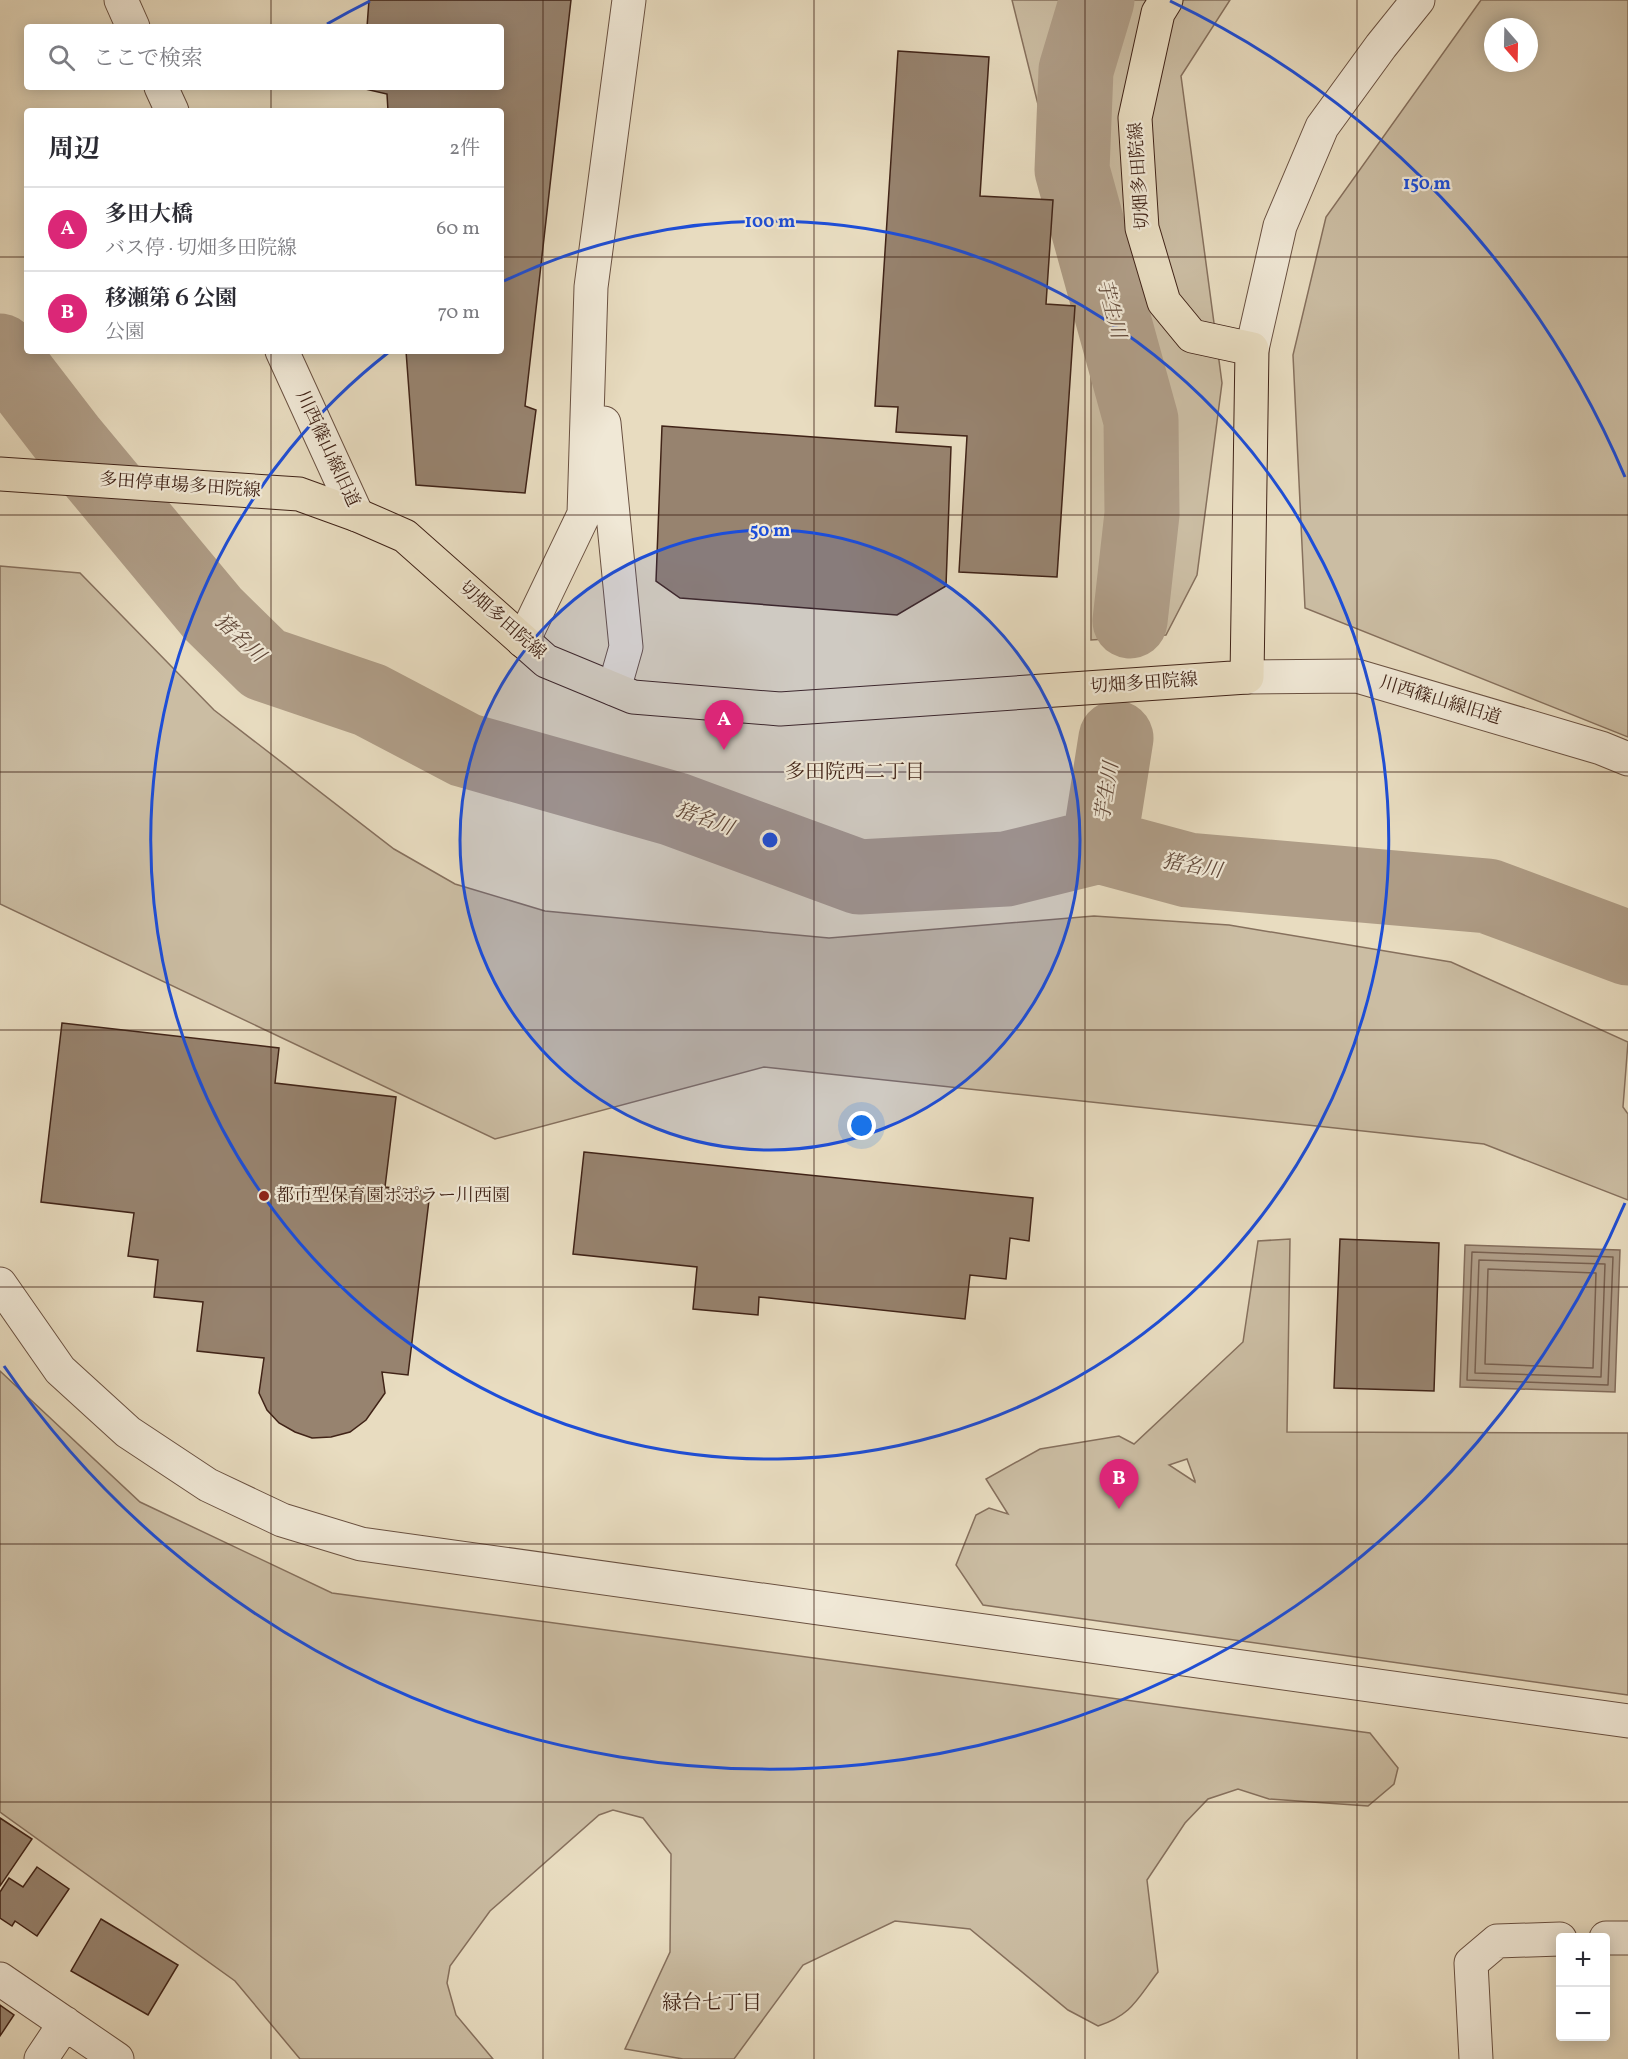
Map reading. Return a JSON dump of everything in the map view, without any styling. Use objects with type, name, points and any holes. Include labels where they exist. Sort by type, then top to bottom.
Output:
[{"type":"main road","name":"切畑多田院線","points":[[1166,0],[1158,13],[1135,118],[1142,228],[1164,302],[1192,336],[1252,349]]},
{"type":"main road","points":[[1247,677],[1252,349]]},
{"type":"main road","name":"多田停車場多田院線","points":[[0,474],[300,494],[357,515]]},
{"type":"main road","name":"切畑多田院線","points":[[357,515],[405,536],[546,661],[633,697],[780,709],[1247,677]]},
{"type":"street","points":[[121,0],[132,24]]},
{"type":"street","points":[[522,641],[584,514],[591,287],[629,0]]},
{"type":"street","points":[[1252,349],[1280,226],[1322,127],[1418,0]]},
{"type":"street","points":[[162,90],[171,108]]},
{"type":"street","points":[[591,287],[626,647],[614,689]]},
{"type":"street","name":"川西篠山線旧道","points":[[283,354],[357,515]]},
{"type":"street","name":"川西篠山線旧道","points":[[1247,677],[1357,676],[1601,748],[1628,759]]},
{"type":"street","points":[[0,1284],[60,1370],[128,1432],[208,1485],[282,1520],[361,1544],[1628,1720]]},
{"type":"street","points":[[1610,1938],[1628,1938]]},
{"type":"street","points":[[1476,2059],[1471,1963],[1497,1941],[1556,1939]]},
{"type":"street","points":[[0,1979],[117,2059]]},
{"type":"street","points":[[40,2059],[65,2023]]},
{"type":"shaded area","points":[[1012,0],[1230,0],[1181,76],[1222,383],[1197,575],[1166,635],[1091,640],[1091,317]]},
{"type":"shaded area","points":[[1481,0],[1628,0],[1628,737],[1305,608],[1293,355],[1326,217]]},
{"type":"shaded area","points":[[0,566],[80,573],[214,710],[394,849],[455,884],[545,911],[829,938],[1094,916],[1229,925],[1451,962],[1628,1042],[1623,1107],[1628,1114],[1628,1200],[1484,1144],[764,1067],[495,1139],[0,904]]},
{"type":"shaded area","points":[[1290,1239],[1287,1432],[1628,1433],[1628,1695],[983,1605],[956,1565],[976,1515],[989,1508],[1008,1514],[986,1479],[1040,1449],[1119,1436],[1134,1444],[1243,1342],[1258,1241]],"holes":[[[1187,1459],[1195,1482],[1169,1465]]]},
{"type":"shaded area","points":[[0,1371],[140,1502],[332,1593],[1370,1733],[1398,1768],[1394,1784],[1368,1806],[1269,1799],[1238,1789],[1208,1799],[1185,1823],[1147,1880],[1158,1972],[1133,2005],[1109,2022],[1098,2026],[1068,2010],[970,1929],[895,1921],[803,1965],[734,2059],[683,2059],[625,2049],[670,1952],[671,1854],[643,1818],[613,1810],[599,1815],[490,1911],[450,1966],[447,1983],[456,2015],[493,2059],[300,2059],[235,1981],[0,1812]]},
{"type":"water","points":[[1465,1245],[1620,1250],[1615,1392],[1460,1387]]},
{"type":"building","points":[[369,0],[571,0],[525,406],[536,410],[525,493],[416,485],[406,354],[504,354],[504,108],[388,108],[387,94],[370,90],[504,90],[504,24],[367,24]]},
{"type":"building","points":[[898,51],[989,57],[980,196],[1053,200],[1046,304],[1075,306],[1057,577],[959,572],[967,436],[896,432],[898,407],[875,406]]},
{"type":"building","points":[[662,426],[951,447],[946,586],[897,615],[680,598],[656,581]]},
{"type":"building","points":[[62,1023],[279,1048],[275,1083],[396,1097],[385,1187],[430,1192],[408,1375],[382,1372],[385,1393],[366,1420],[350,1432],[331,1437],[312,1438],[295,1432],[279,1423],[267,1410],[259,1393],[264,1358],[197,1351],[203,1302],[154,1297],[158,1260],[128,1256],[134,1213],[41,1202]]},
{"type":"building","points":[[584,1152],[1033,1198],[1029,1241],[1010,1238],[1006,1279],[970,1275],[965,1319],[759,1297],[758,1315],[693,1309],[697,1267],[573,1254]]},
{"type":"building","points":[[1340,1239],[1439,1243],[1434,1391],[1334,1388]]},
{"type":"building","points":[[0,1818],[32,1839],[0,1886]]},
{"type":"building","points":[[37,1867],[69,1889],[37,1936],[15,1921],[12,1926],[0,1918],[0,1892],[9,1878],[23,1887]]},
{"type":"building","points":[[101,1919],[178,1965],[148,2015],[71,1971]]},
{"type":"building","points":[[0,2005],[14,2015],[0,2036]]},
{"type":"waterway","name":"芋生川","points":[[1097,0],[1076,70],[1072,170],[1141,420],[1142,514],[1130,621]]},
{"type":"waterway","name":"猪名川","points":[[0,351],[70,442],[213,614],[264,664],[370,700],[465,750],[674,809],[859,877],[1006,869],[1099,846],[1188,870],[1488,896],[1628,948]]},
{"type":"waterway","name":"芋生川","points":[[1099,846],[1116,738]]},
{"type":"place","name":"多田大橋","points":[[724,750]]},
{"type":"place","name":"都市型保育園ポポラー川西園","points":[[264,1196]]},
{"type":"place","name":"移瀬第６公園","points":[[1119,1509]]},
{"type":"district","name":"多田院西二丁目","points":[[855,773]]},
{"type":"district","name":"緑台七丁目","points":[[712,2004]]}]
